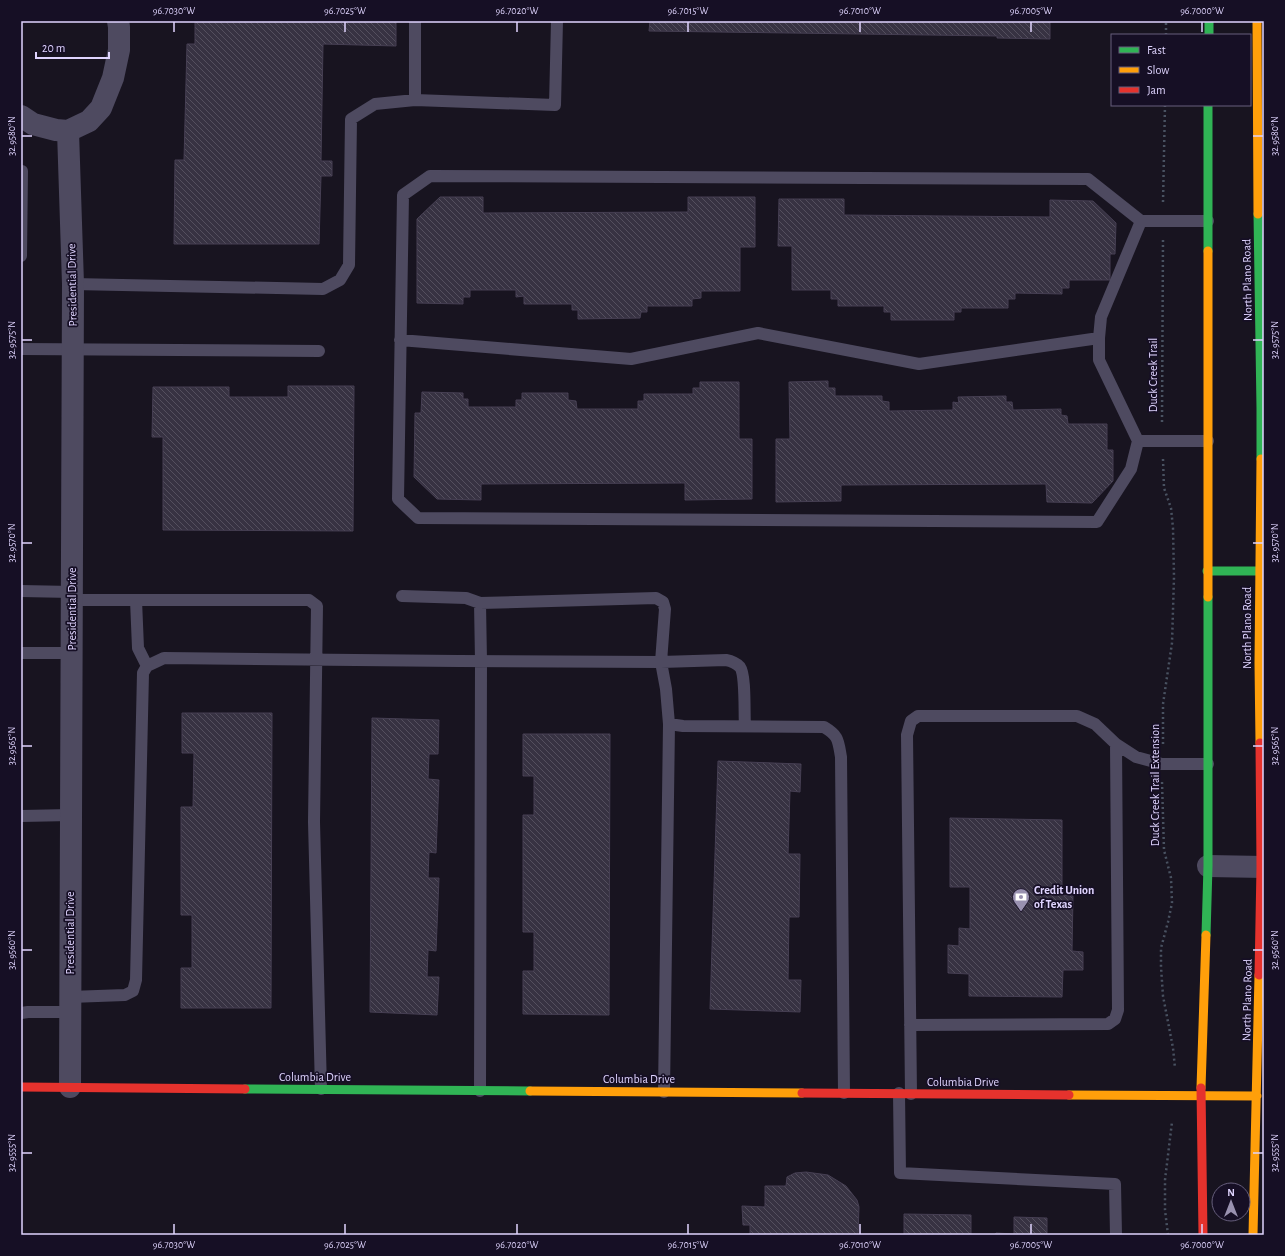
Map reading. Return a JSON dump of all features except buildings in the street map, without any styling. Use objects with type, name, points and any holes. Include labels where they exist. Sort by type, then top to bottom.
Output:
[{"type":"main road","points":[[1209,21],[1209,34]]},
{"type":"main road","name":"North Plano Road","points":[[1253,1235],[1263,867],[1262,691],[1259,663],[1263,408],[1258,272],[1260,83],[1257,21]]},
{"type":"main road","points":[[1203,1235],[1201,1096],[1208,866],[1208,106]]},
{"type":"main road","points":[[1207,571],[1261,563]]},
{"type":"main road","name":"Columbia Drive","points":[[21,1088],[70,1087],[1257,1096]]},
{"type":"street","points":[[21,116],[33,124],[56,130],[68,131],[89,121],[101,108],[114,78],[119,50],[118,21]]},
{"type":"street","name":"Presidential Drive","points":[[68,131],[73,284],[70,1087]]},
{"type":"street","points":[[1208,866],[1263,867]]},
{"type":"lane","points":[[415,21],[415,100]]},
{"type":"lane","points":[[73,284],[323,288],[340,280],[349,265],[351,119],[375,104],[415,100],[555,105],[557,21]]},
{"type":"lane","points":[[21,256],[22,171]]},
{"type":"lane","points":[[1141,221],[1101,317],[1099,338],[1099,360],[1138,441],[1131,470],[1097,522],[418,518],[398,499],[403,195],[430,176],[1088,179],[1141,221],[1208,221]]},
{"type":"lane","points":[[400,340],[630,359],[758,333],[919,364],[1099,338]]},
{"type":"lane","points":[[21,349],[319,351]]},
{"type":"lane","points":[[1138,441],[1208,441]]},
{"type":"lane","points":[[21,591],[136,600],[309,600],[317,606],[314,822],[321,1089]]},
{"type":"lane","points":[[402,596],[466,598],[480,603],[656,598],[663,602],[665,609],[661,662],[666,689],[669,724],[664,1092]]},
{"type":"lane","points":[[136,600],[138,648],[147,666]]},
{"type":"lane","points":[[480,603],[480,1090]]},
{"type":"lane","points":[[21,653],[72,653]]},
{"type":"lane","points":[[21,1013],[125,995],[133,991],[136,980],[143,673],[147,666],[164,658],[661,662],[726,660],[732,661],[740,667],[743,676],[745,726]]},
{"type":"lane","points":[[1116,1235],[1115,1184],[900,1174],[910,1025],[906,736],[911,721],[918,716],[1077,716],[1095,724],[1116,744],[1136,757],[1162,764],[1208,764]]},
{"type":"lane","points":[[669,724],[683,726],[824,726],[832,732],[838,740],[841,757],[844,1093]]},
{"type":"lane","points":[[910,1025],[1108,1024],[1115,1019],[1118,1010],[1116,744]]},
{"type":"lane","points":[[21,816],[71,815]]},
{"type":"path","points":[[1166,21],[1166,34]]},
{"type":"path","name":"Duck Creek Trail","points":[[1165,106],[1162,441],[1164,488],[1171,508],[1173,528],[1174,577],[1172,643]]},
{"type":"path","name":"Duck Creek Trail Extension","points":[[1172,643],[1163,704],[1162,764],[1162,822],[1164,850],[1171,878],[1172,903],[1161,948],[1161,967],[1163,996],[1173,1048],[1175,1068]]},
{"type":"path","points":[[1168,1235],[1165,1210],[1165,1180],[1172,1122]]},
{"type":"traffic: fast","points":[[1209,21],[1209,34]]},
{"type":"traffic: fast","points":[[1208,106],[1208,251]]},
{"type":"traffic: fast","points":[[1258,214],[1261,459]]},
{"type":"traffic: fast","points":[[1207,571],[1260,571]]},
{"type":"traffic: fast","points":[[1206,935],[1208,866],[1208,597]]},
{"type":"traffic: fast","points":[[245,1089],[530,1091]]},
{"type":"traffic: slow","points":[[1257,21],[1258,214]]},
{"type":"traffic: slow","points":[[1208,251],[1208,597]]},
{"type":"traffic: slow","points":[[1260,743],[1259,663],[1261,459]]},
{"type":"traffic: slow","points":[[1201,1088],[1206,935]]},
{"type":"traffic: slow","points":[[1253,1235],[1259,975]]},
{"type":"traffic: slow","points":[[530,1091],[802,1093]]},
{"type":"traffic: slow","points":[[1069,1095],[1257,1096]]},
{"type":"traffic: jam","points":[[1259,975],[1261,867],[1260,743]]},
{"type":"traffic: jam","points":[[21,1087],[245,1089]]},
{"type":"traffic: jam","points":[[1201,1088],[1203,1235]]},
{"type":"traffic: jam","points":[[802,1093],[1069,1095]]},
{"type":"place","name":"Credit Union of Texas","points":[[1021,912]]}]
